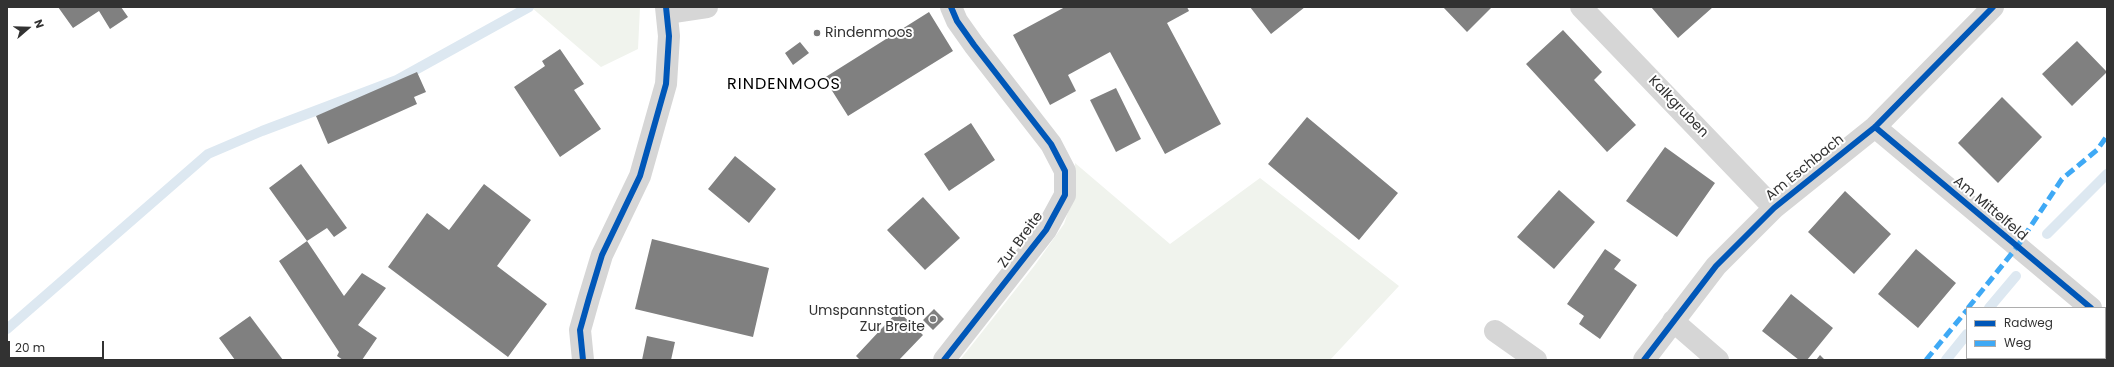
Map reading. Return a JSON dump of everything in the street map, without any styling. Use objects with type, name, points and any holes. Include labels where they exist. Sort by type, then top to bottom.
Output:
[{"type":"street","points":[[582,360],[580,330],[602,255],[640,176],[666,84],[669,36],[666,10],[707,7]]},
{"type":"street","name":"Zur Breite","points":[[944,360],[1046,230],[1065,195],[1065,172],[1051,144],[961,27],[951,7]]},
{"type":"street","name":"Kalkgruben","points":[[1581,7],[1774,208]]},
{"type":"street","name":"Am Eschbach","points":[[1644,360],[1716,266],[1774,208],[1875,127],[1993,7]]},
{"type":"street","name":"Am Mittelfeld","points":[[1875,127],[2090,307]]},
{"type":"street","points":[[1673,321],[1718,360]]},
{"type":"street","points":[[1495,331],[1536,360]]},
{"type":"shaded area","points":[[531,7],[640,7],[638,49],[601,67]]},
{"type":"shaded area","points":[[1075,163],[1170,244],[1260,178],[1399,286],[1330,360],[960,360],[1035,265],[1064,224],[1074,194]]},
{"type":"building","points":[[58,7],[121,7],[128,17],[110,29],[99,11],[73,28]]},
{"type":"building","points":[[1065,7],[1187,7],[1189,11],[1167,23],[1221,124],[1165,154],[1110,52],[1068,75],[1076,91],[1050,105],[1013,35]]},
{"type":"building","points":[[1250,7],[1305,7],[1271,34]]},
{"type":"building","points":[[1443,7],[1492,7],[1467,32]]},
{"type":"building","points":[[1651,7],[1713,7],[1678,38]]},
{"type":"building","points":[[929,12],[953,51],[848,116],[824,78]]},
{"type":"building","points":[[1563,30],[1602,72],[1594,80],[1636,125],[1607,152],[1526,64]]},
{"type":"building","points":[[2077,41],[2107,72],[2072,106],[2042,74]]},
{"type":"building","points":[[800,42],[809,53],[793,65],[785,53]]},
{"type":"building","points":[[560,49],[584,84],[574,90],[601,129],[560,157],[514,87],[545,66],[542,61]]},
{"type":"building","points":[[417,72],[426,92],[414,97],[417,104],[328,144],[316,116]]},
{"type":"building","points":[[1116,88],[1141,139],[1116,152],[1090,100]]},
{"type":"building","points":[[2002,97],[2042,137],[1998,183],[1958,143]]},
{"type":"building","points":[[1307,117],[1398,193],[1359,240],[1268,164]]},
{"type":"building","points":[[971,123],[995,160],[949,191],[924,154]]},
{"type":"building","points":[[1665,147],[1715,183],[1677,237],[1626,201]]},
{"type":"building","points":[[735,156],[776,189],[749,223],[708,189]]},
{"type":"building","points":[[301,164],[347,228],[334,237],[327,228],[307,241],[269,188]]},
{"type":"building","points":[[484,184],[531,220],[497,266],[547,304],[508,357],[388,267],[427,213],[449,230]]},
{"type":"building","points":[[1559,190],[1595,222],[1554,269],[1517,237]]},
{"type":"building","points":[[1845,191],[1891,234],[1854,274],[1808,232]]},
{"type":"building","points":[[923,197],[960,238],[925,270],[887,230]]},
{"type":"building","points":[[652,239],[769,268],[753,337],[635,309]]},
{"type":"building","points":[[307,241],[344,296],[362,273],[386,288],[358,325],[377,338],[362,360],[343,360],[337,356],[339,352],[279,261]]},
{"type":"building","points":[[1605,249],[1621,260],[1614,269],[1637,285],[1600,339],[1579,324],[1584,316],[1567,304]]},
{"type":"building","points":[[1916,249],[1956,283],[1918,328],[1878,294]]},
{"type":"building","points":[[1791,294],[1833,328],[1807,360],[1799,360],[1762,331]]},
{"type":"building","name":"Umspannstation Zur Breite","points":[[934,309],[944,319],[933,330],[923,320]]},
{"type":"building","points":[[898,311],[923,335],[899,360],[860,360],[856,356]]},
{"type":"building","points":[[250,316],[283,360],[235,360],[219,338]]},
{"type":"building","points":[[647,336],[675,342],[671,360],[642,360]]},
{"type":"building","points":[[1820,355],[1825,360],[1816,360]]},
{"type":"building","points":[[2106,358],[2107,360],[2095,360]]},
{"type":"building","points":[[2011,359],[2064,359],[2063,360],[2010,360]]},
{"type":"waterway","points":[[7,329],[208,154],[262,131],[397,80],[529,7]]},
{"type":"waterway","points":[[2047,234],[2107,174]]},
{"type":"waterway","points":[[1990,307],[2016,276]]},
{"type":"waterway","points":[[1946,360],[1966,335]]},
{"type":"marked path","points":[[1969,307],[2017,247],[2062,179],[2097,150],[2107,136]]},
{"type":"marked path","points":[[1926,360],[1966,311]]},
{"type":"cycle path","points":[[583,360],[580,330],[589,298],[602,255],[640,176],[666,84],[669,36],[666,7]]},
{"type":"cycle path","points":[[944,360],[1046,230],[1065,195],[1065,171],[1051,144],[974,45],[957,21],[951,7]]},
{"type":"cycle path","points":[[1644,360],[1716,266],[1774,208],[1875,127],[1993,7]]},
{"type":"cycle path","points":[[1875,127],[2090,307]]},
{"type":"place","name":"Rindenmoos","points":[[817,33]]},
{"type":"place","name":"Umspannstation Zur Breite","points":[[933,319]]},
{"type":"district","name":"RINDENMOOS","points":[[784,85]]}]
